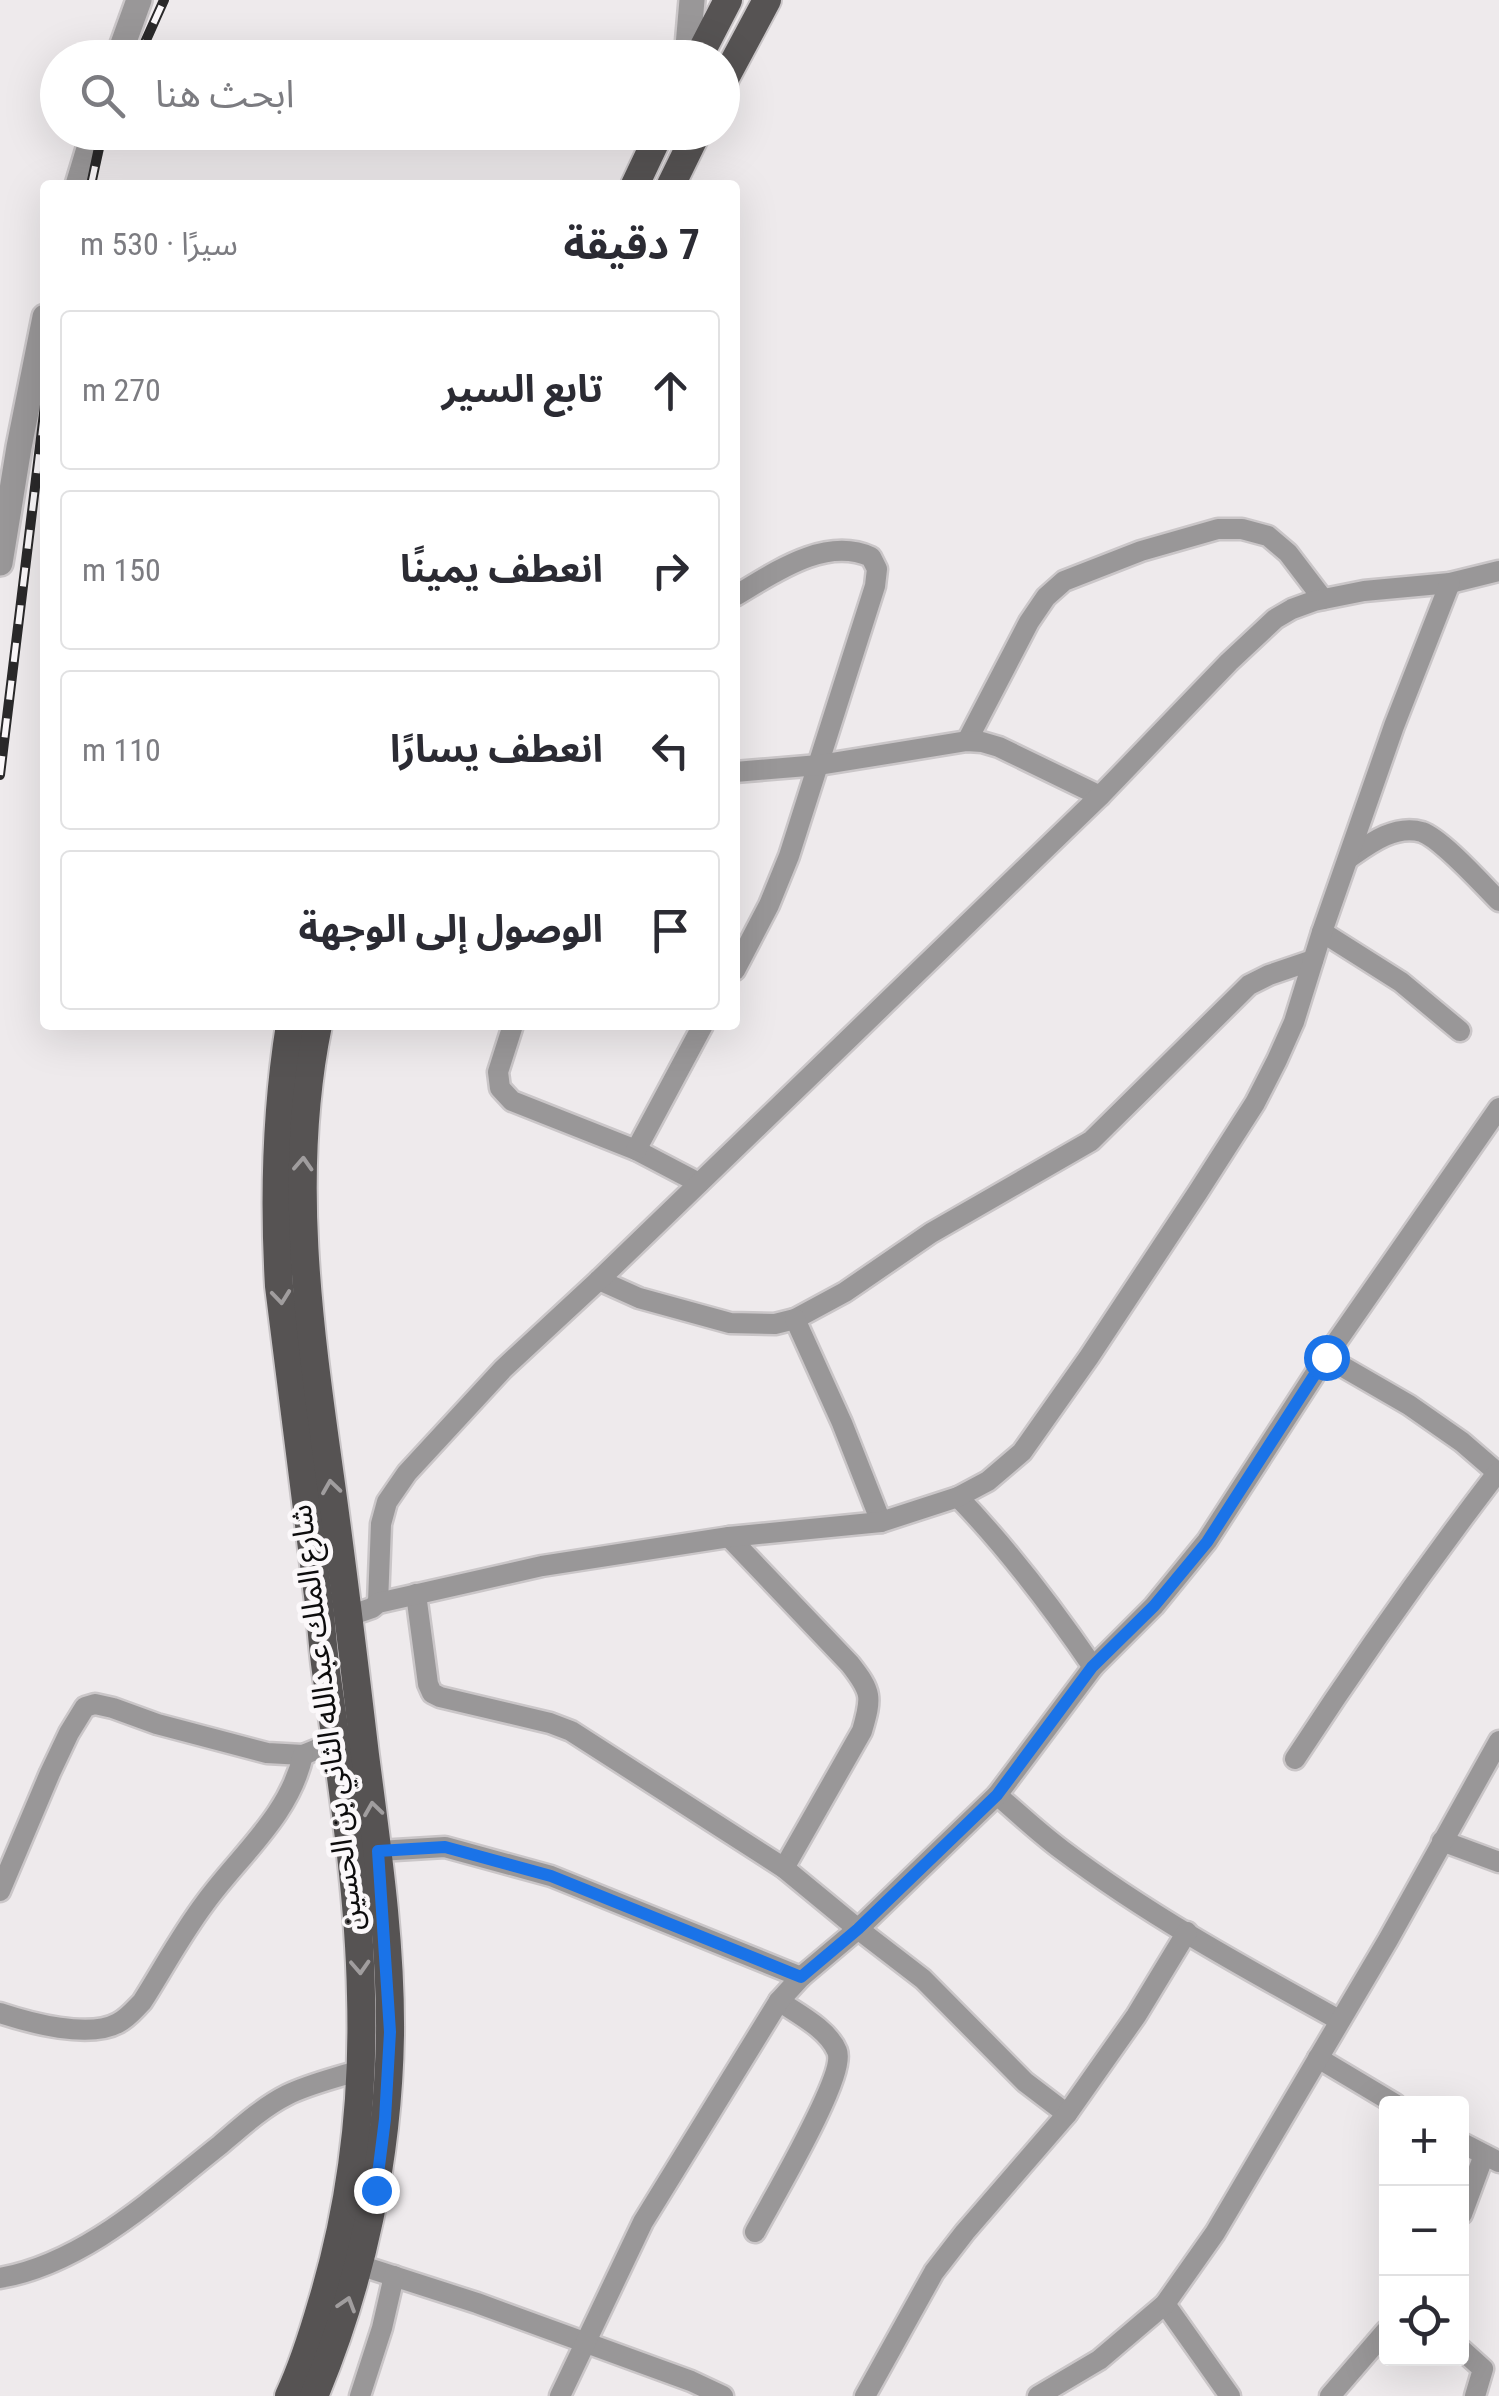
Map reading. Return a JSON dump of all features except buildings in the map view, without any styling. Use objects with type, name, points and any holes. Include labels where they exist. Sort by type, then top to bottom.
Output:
[{"type":"main road","points":[[707,40],[728,0]]},
{"type":"main road","points":[[740,50],[767,0]]},
{"type":"main road","points":[[637,180],[651,150]]},
{"type":"main road","points":[[674,180],[688,150]]},
{"type":"main road","name":"شارع الملك عبدالله الثاني بن الحسين","points":[[289,1030],[278,1130],[279,1286],[337,1741],[362,1998],[352,2172],[331,2273],[290,2396]]},
{"type":"main road","name":"شارع الملك عبدالله الثاني بن الحسين","points":[[314,2396],[345,2313],[376,2190],[390,2032],[378,1851],[304,1260],[302,1180],[317,1030]]},
{"type":"street","points":[[125,40],[139,0]]},
{"type":"street","points":[[689,40],[692,0]]},
{"type":"street","points":[[80,180],[89,150]]},
{"type":"street","points":[[0,563],[40,341]]},
{"type":"street","points":[[967,741],[1029,622],[1046,596],[1064,581],[1141,551],[1218,529],[1242,528],[1268,536],[1288,553],[1323,599]]},
{"type":"street","points":[[740,593],[776,572],[844,549],[871,557],[877,570],[819,765],[782,872],[740,961]]},
{"type":"street","points":[[378,1602],[380,1524],[387,1502],[406,1473],[503,1369],[1100,796],[1229,662],[1292,609],[1364,591],[1450,583],[1499,572]]},
{"type":"street","points":[[349,1616],[378,1602],[542,1566],[730,1537],[880,1522],[958,1497],[988,1481],[1022,1452],[1111,1324],[1255,1103],[1278,1060],[1394,726],[1450,583]]},
{"type":"street","points":[[740,772],[819,765],[967,741],[999,747],[1100,796]]},
{"type":"street","points":[[1349,858],[1394,833],[1425,833],[1499,900]]},
{"type":"street","points":[[1322,932],[1401,982],[1460,1031]]},
{"type":"street","points":[[599,1280],[638,1298],[730,1323],[774,1324],[795,1319],[1090,1141],[1249,986],[1313,960]]},
{"type":"street","points":[[511,1030],[498,1072],[500,1088],[512,1101],[636,1150],[698,1182]]},
{"type":"street","points":[[636,1150],[700,1030]]},
{"type":"street","points":[[560,2396],[643,2222],[779,2001],[997,1795],[1092,1667],[1154,1606],[1207,1542],[1326,1357],[1499,1108]]},
{"type":"street","points":[[795,1319],[842,1423],[880,1522]]},
{"type":"street","points":[[1295,1759],[1434,1554],[1498,1474],[1462,1442],[1409,1405],[1326,1357]]},
{"type":"street","points":[[958,1497],[995,1536],[1092,1667]]},
{"type":"street","points":[[730,1537],[866,1685],[869,1706],[862,1731],[784,1868]]},
{"type":"street","points":[[416,1594],[432,1693],[572,1731],[784,1868],[923,1979],[1025,2082],[1067,2114]]},
{"type":"street","points":[[0,1891],[69,1733],[85,1708],[95,1704],[112,1708],[267,1753],[302,1756],[337,1741]]},
{"type":"street","points":[[1038,2396],[1072,2388],[1165,2304],[1215,2233],[1388,1940],[1499,1741]]},
{"type":"street","points":[[0,2013],[78,2030],[115,2026],[130,2015],[205,1902],[274,1818],[298,1775],[302,1756]]},
{"type":"street","points":[[997,1795],[1061,1849],[1135,1901],[1339,2020]]},
{"type":"street","points":[[1442,1841],[1499,1862]]},
{"type":"street","points":[[378,1851],[445,1847],[551,1876],[801,1977]]},
{"type":"street","points":[[865,2396],[934,2272],[1067,2114],[1136,2016],[1187,1932]]},
{"type":"street","points":[[755,2232],[827,2096],[840,2058],[828,2036],[779,2001]]},
{"type":"street","points":[[1318,2058],[1382,2096]]},
{"type":"street","points":[[0,2278],[51,2264],[96,2239],[288,2094],[360,2070]]},
{"type":"street","points":[[1469,2147],[1492,2159],[1469,2201]]},
{"type":"street","points":[[358,2265],[477,2303],[724,2396]]},
{"type":"street","points":[[360,2396],[394,2276]]},
{"type":"street","points":[[1165,2304],[1230,2396]]},
{"type":"street","points":[[1330,2396],[1379,2339]]},
{"type":"street","points":[[1469,2356],[1483,2368],[1474,2396]]},
{"type":"railway","points":[[146,40],[164,0]]},
{"type":"railway","points":[[92,180],[98,150]]},
{"type":"railway","points":[[0,775],[40,446]]},
{"type":"route","points":[[376,2190],[390,2032],[378,1851],[445,1847],[551,1876],[801,1977],[858,1929],[997,1795],[1092,1667],[1154,1606],[1207,1542],[1326,1357]]}]
